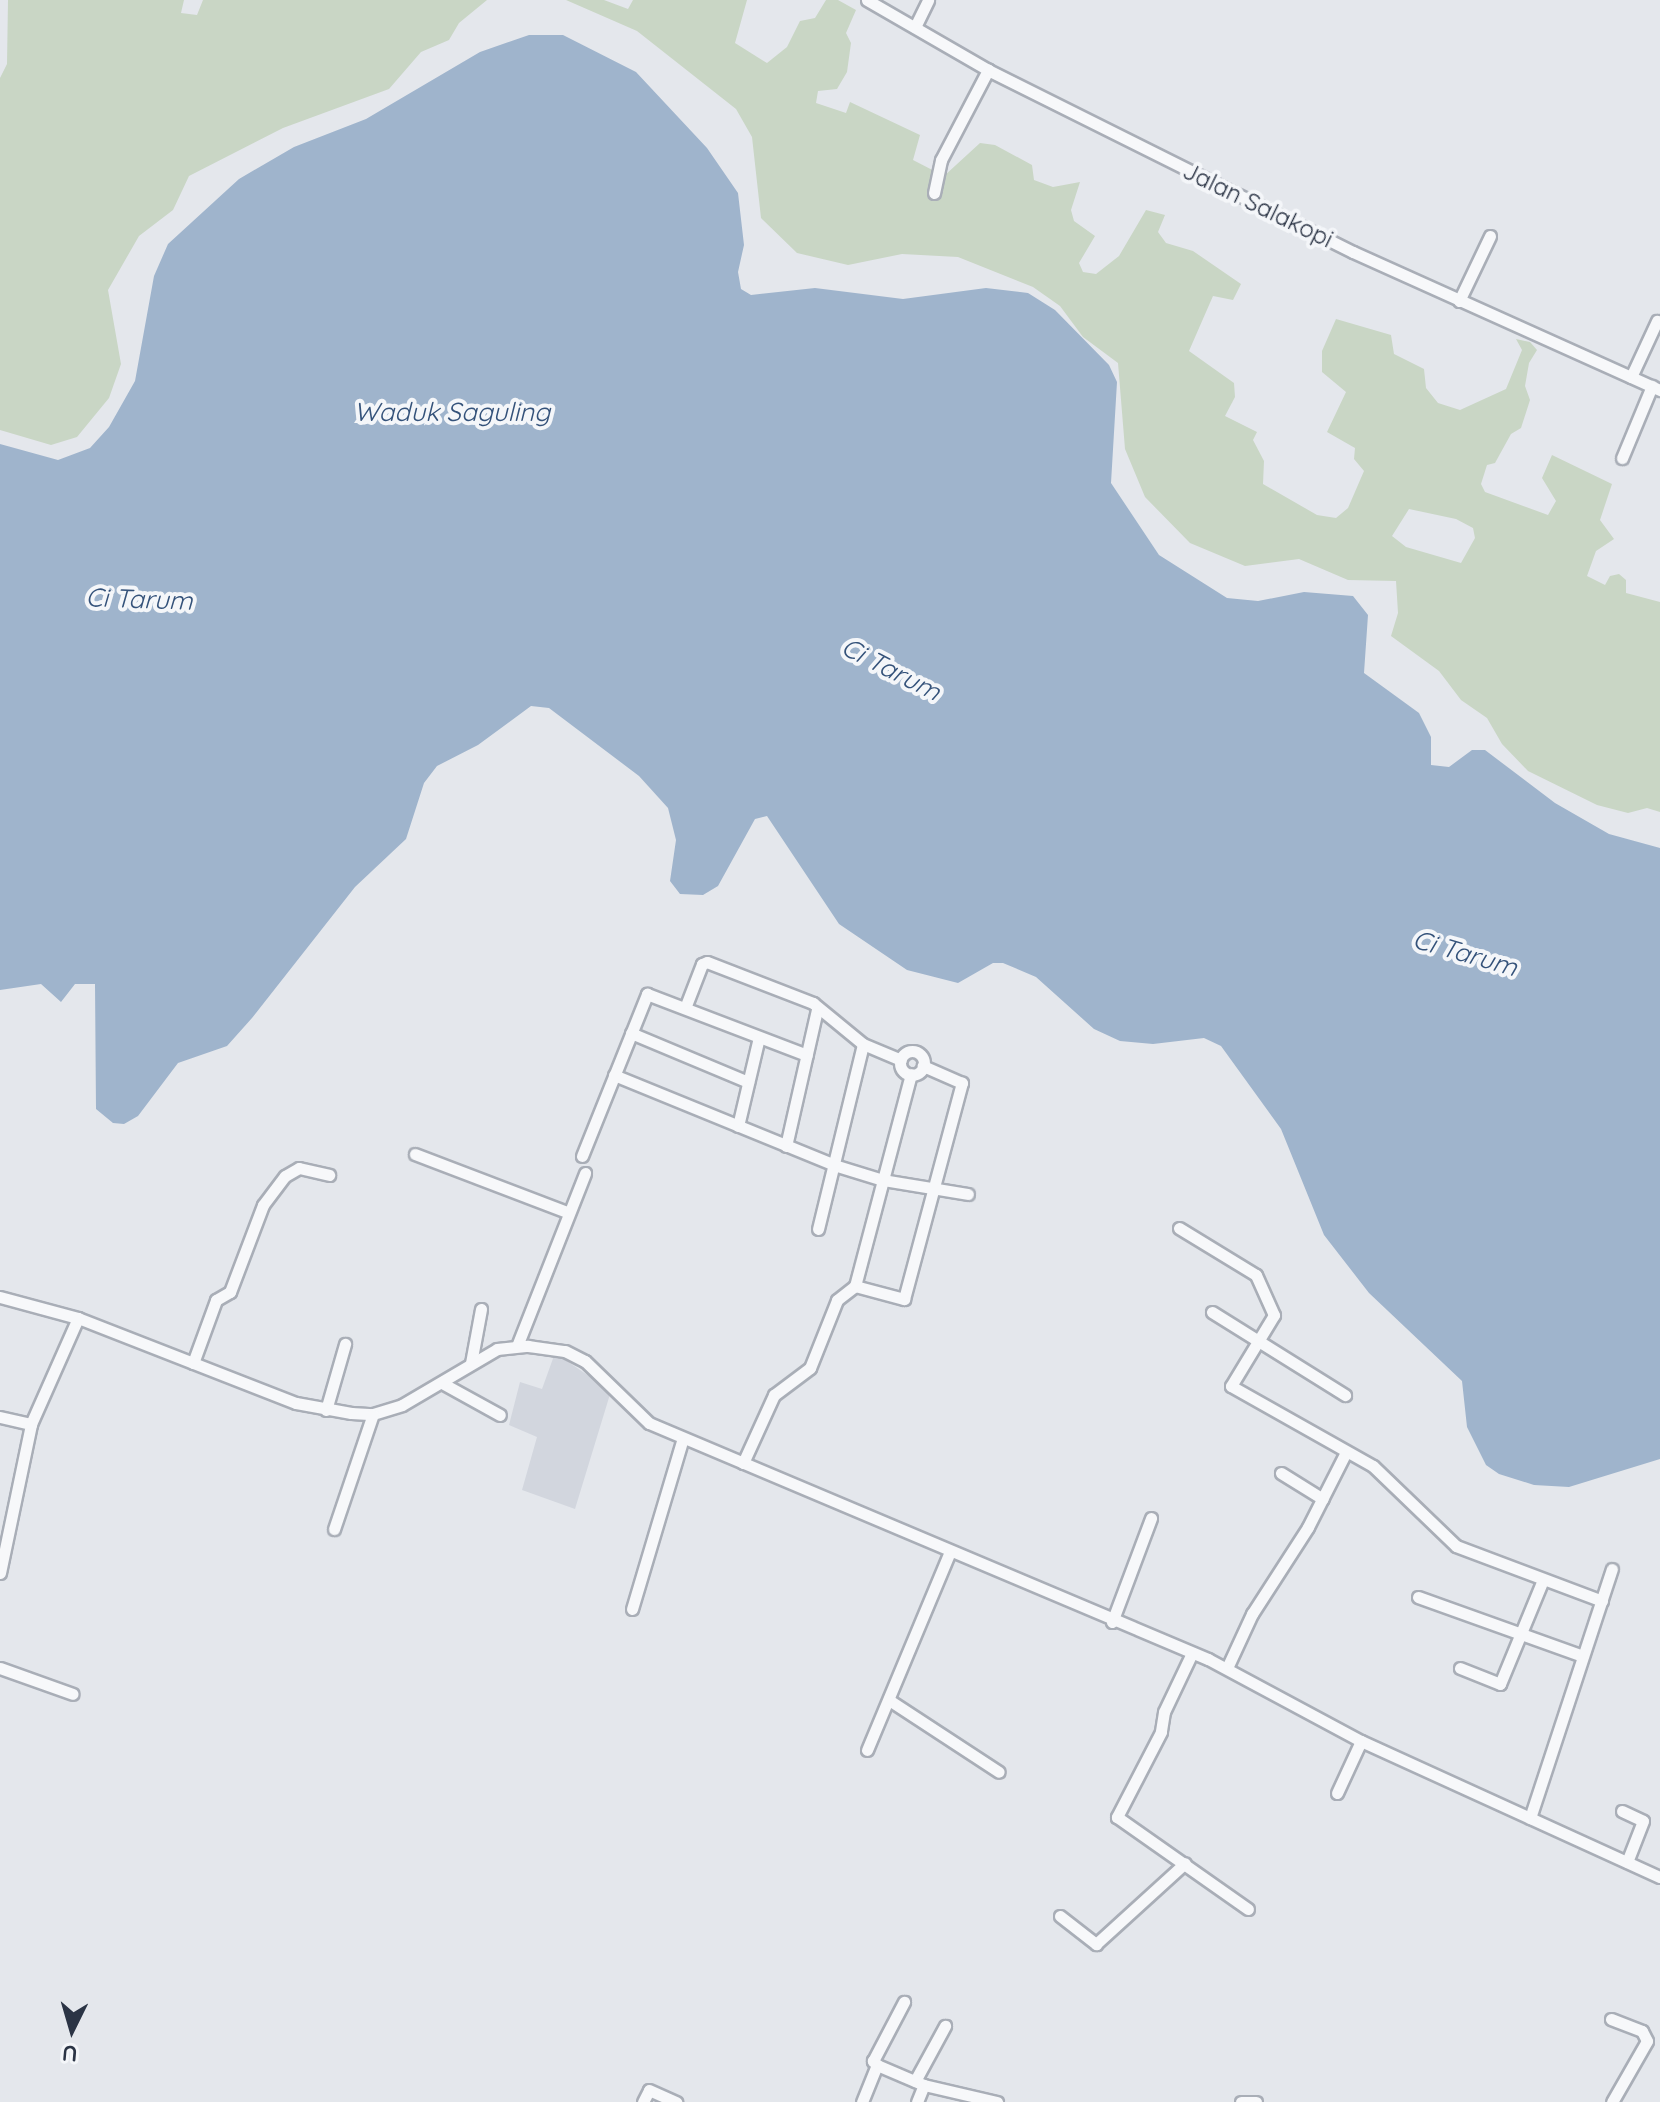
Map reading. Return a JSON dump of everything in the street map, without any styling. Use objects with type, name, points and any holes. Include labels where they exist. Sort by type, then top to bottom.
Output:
[{"type":"street","name":"Jalan Salakopi","points":[[867,0],[988,70],[1459,301],[1656,388]]},
{"type":"street","points":[[915,27],[928,0]]},
{"type":"street","points":[[934,193],[941,160],[988,70]]},
{"type":"street","points":[[1459,301],[1490,236]]},
{"type":"street","points":[[1631,377],[1657,321]]},
{"type":"street","points":[[1622,458],[1656,388]]},
{"type":"street","points":[[685,1008],[702,964],[707,962],[817,1009],[863,1044],[901,1060]]},
{"type":"street","points":[[582,1156],[647,994],[807,1055]]},
{"type":"street","points":[[786,1146],[817,1009]]},
{"type":"street","points":[[631,1033],[748,1082]]},
{"type":"street","points":[[738,1126],[759,1037]]},
{"type":"street","points":[[818,1229],[863,1044]]},
{"type":"street","points":[[855,1286],[904,1299],[962,1083],[923,1066],[917,1052],[905,1053],[901,1060],[903,1071],[911,1074]]},
{"type":"street","points":[[743,1463],[774,1395],[810,1368],[837,1300],[855,1286],[911,1074],[923,1066]]},
{"type":"street","points":[[614,1075],[834,1165],[883,1180],[968,1194]]},
{"type":"street","points":[[415,1154],[567,1212]]},
{"type":"street","points":[[193,1363],[216,1300],[230,1292],[263,1205],[285,1176],[299,1168],[329,1175]]},
{"type":"street","points":[[517,1346],[567,1212],[585,1173]]},
{"type":"street","points":[[1179,1228],[1256,1275],[1274,1315],[1231,1386],[1345,1454],[1377,1469],[1445,1540],[1542,1582],[1602,1601]]},
{"type":"street","points":[[0,1297],[78,1318],[326,1410],[373,1414],[442,1383],[471,1363],[517,1346],[554,1348],[582,1359],[638,1417],[1112,1622],[1227,1668],[1361,1741],[1660,1877]]},
{"type":"street","points":[[471,1363],[481,1309]]},
{"type":"street","points":[[1212,1312],[1345,1395]]},
{"type":"street","points":[[0,1573],[31,1424],[78,1318]]},
{"type":"street","points":[[326,1410],[345,1344]]},
{"type":"street","points":[[442,1383],[500,1415]]},
{"type":"street","points":[[334,1529],[373,1414]]},
{"type":"street","points":[[0,1417],[31,1424]]},
{"type":"street","points":[[632,1609],[683,1438]]},
{"type":"street","points":[[1227,1668],[1252,1614],[1323,1499],[1345,1454]]},
{"type":"street","points":[[1281,1473],[1323,1499]]},
{"type":"street","points":[[1112,1622],[1151,1518]]},
{"type":"street","points":[[867,1750],[950,1552]]},
{"type":"street","points":[[1530,1818],[1612,1569]]},
{"type":"street","points":[[1460,1668],[1500,1684],[1542,1582]]},
{"type":"street","points":[[1418,1597],[1583,1656]]},
{"type":"street","points":[[1192,1653],[1164,1712],[1160,1733],[1117,1811],[1120,1821],[1248,1909]]},
{"type":"street","points":[[0,1668],[73,1694]]},
{"type":"street","points":[[889,1700],[999,1772]]},
{"type":"street","points":[[1337,1793],[1361,1741]]},
{"type":"street","points":[[1622,1811],[1643,1821],[1627,1862]]},
{"type":"street","points":[[1060,1916],[1096,1944],[1185,1863]]},
{"type":"street","points":[[904,2002],[873,2061],[919,2083],[974,2099],[997,2102]]},
{"type":"street","points":[[1611,2019],[1642,2031],[1647,2041],[1612,2102]]},
{"type":"street","points":[[917,2102],[919,2083],[945,2026]]},
{"type":"street","points":[[862,2102],[877,2065]]},
{"type":"street","points":[[643,2102],[649,2090],[676,2102]]},
{"type":"street","points":[[1241,2102],[1256,2102]]},
{"type":"shaded area","points":[[555,1353],[611,1391],[575,1509],[522,1490],[537,1437],[509,1425],[520,1382],[542,1389]]},
{"type":"green space","points":[[8,0],[184,0],[181,13],[197,15],[203,0],[487,0],[459,23],[449,40],[421,52],[389,89],[283,128],[189,176],[173,210],[139,236],[108,290],[121,364],[109,398],[77,437],[51,445],[0,430],[0,78],[7,64]]},
{"type":"green space","points":[[566,0],[604,0],[628,9],[633,0],[747,0],[735,43],[767,63],[787,47],[800,21],[815,18],[826,0],[838,0],[856,10],[846,33],[851,43],[847,72],[837,89],[818,91],[816,103],[846,113],[850,102],[920,135],[913,160],[944,176],[980,143],[995,145],[1032,165],[1034,180],[1053,187],[1080,182],[1071,210],[1074,221],[1095,236],[1079,263],[1083,272],[1096,274],[1119,256],[1146,210],[1165,215],[1158,232],[1166,243],[1193,251],[1241,284],[1233,300],[1213,296],[1189,351],[1234,383],[1235,397],[1225,416],[1257,432],[1253,440],[1264,461],[1263,484],[1317,515],[1336,518],[1348,508],[1364,471],[1354,459],[1355,448],[1327,432],[1346,392],[1322,372],[1322,351],[1336,319],[1391,335],[1394,354],[1424,369],[1426,388],[1438,403],[1460,410],[1506,389],[1522,350],[1516,339],[1530,342],[1537,350],[1529,363],[1525,386],[1530,400],[1521,428],[1511,434],[1495,463],[1487,465],[1481,484],[1485,492],[1548,515],[1556,501],[1542,478],[1552,455],[1612,484],[1600,520],[1614,539],[1596,551],[1587,576],[1605,585],[1610,576],[1619,574],[1626,580],[1626,593],[1660,602],[1660,812],[1647,808],[1628,813],[1597,805],[1528,771],[1502,744],[1487,718],[1461,700],[1439,671],[1391,636],[1398,613],[1396,581],[1348,580],[1299,559],[1245,566],[1190,543],[1145,497],[1125,449],[1118,363],[1083,337],[1060,306],[1033,287],[958,257],[902,254],[848,265],[797,253],[761,218],[752,137],[736,109],[637,31]],"holes":[[[1409,509],[1456,519],[1473,528],[1475,538],[1461,563],[1406,547],[1392,536]]]},
{"type":"water","name":"Waduk Saguling","points":[[529,35],[563,35],[636,72],[707,148],[738,193],[744,245],[738,272],[741,289],[751,295],[815,288],[903,299],[986,288],[1028,293],[1055,310],[1109,365],[1117,382],[1111,483],[1159,555],[1227,598],[1258,601],[1304,592],[1353,596],[1368,615],[1364,673],[1419,713],[1431,737],[1431,765],[1449,767],[1472,750],[1485,750],[1555,803],[1609,834],[1660,848],[1660,1459],[1569,1487],[1534,1485],[1499,1474],[1486,1465],[1467,1427],[1462,1381],[1369,1293],[1324,1235],[1281,1129],[1221,1046],[1204,1038],[1153,1044],[1120,1041],[1094,1029],[1036,977],[1003,963],[993,963],[958,983],[907,970],[839,924],[767,816],[755,819],[718,886],[703,895],[680,894],[670,881],[676,840],[668,808],[639,776],[549,708],[531,706],[478,745],[437,766],[424,783],[406,839],[355,887],[252,1018],[227,1046],[178,1063],[138,1116],[124,1124],[113,1123],[96,1109],[95,984],[75,984],[61,1002],[41,984],[0,990],[0,444],[58,460],[90,448],[109,427],[135,381],[154,276],[168,244],[239,179],[294,147],[366,119],[480,52]]},
{"type":"water label","name":"Ci Tarum","points":[[139,599]]},
{"type":"water label","name":"Ci Tarum","points":[[891,669]]},
{"type":"water label","name":"Ci Tarum","points":[[1465,953]]}]
